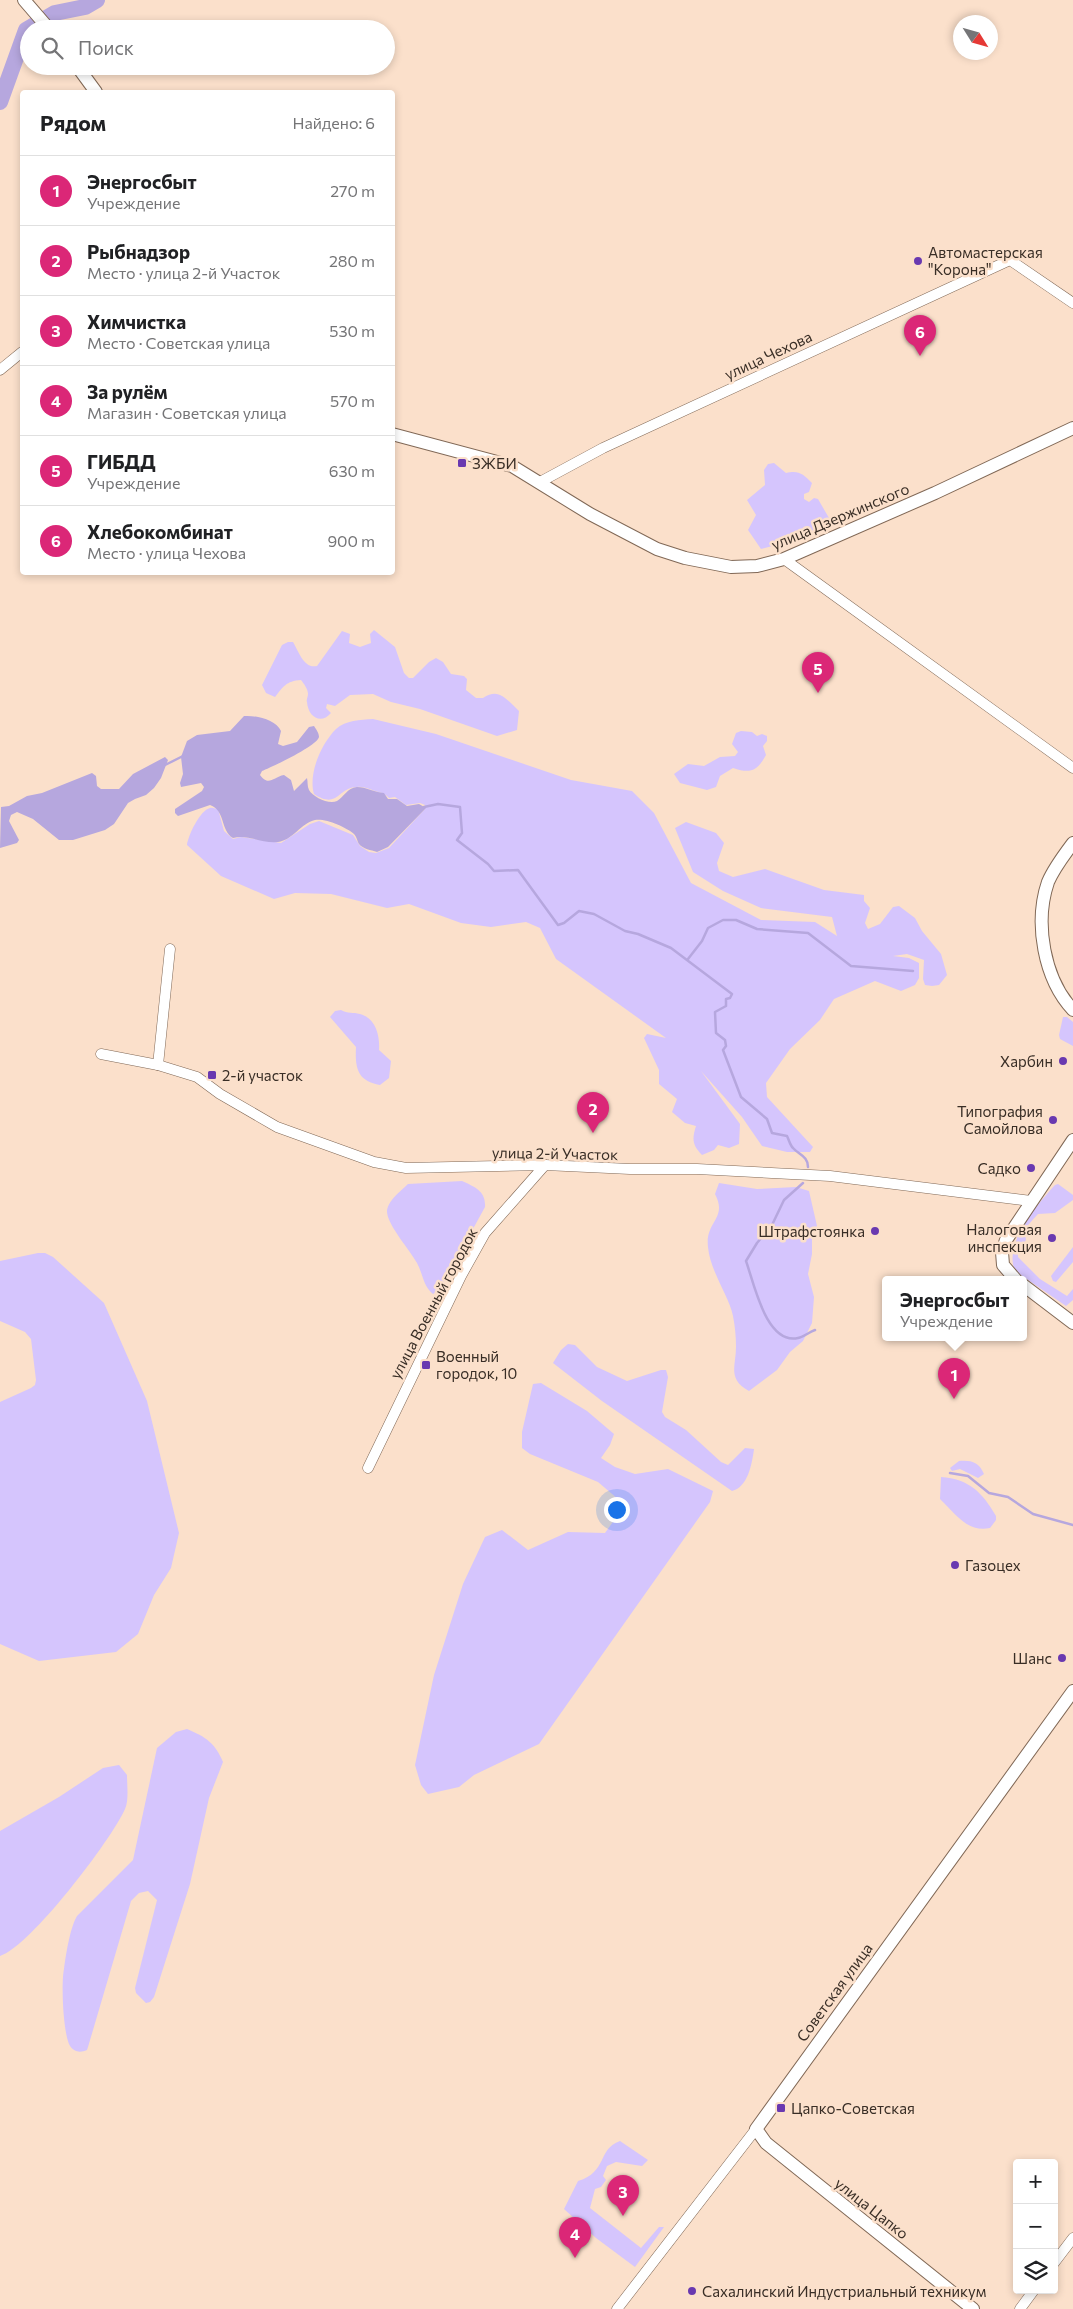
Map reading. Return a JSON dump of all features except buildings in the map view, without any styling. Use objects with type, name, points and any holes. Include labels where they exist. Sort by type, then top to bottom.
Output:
[{"type":"street","points":[[24,0],[42,20]]},
{"type":"street","points":[[84,75],[95,90]]},
{"type":"street","name":"улица Чехова","points":[[540,482],[603,448],[1010,260],[1073,303]]},
{"type":"street","points":[[0,370],[20,354]]},
{"type":"street","name":"улица Дзержинского","points":[[395,435],[512,466],[590,514],[657,549],[685,558],[731,567],[757,566],[784,559],[926,497],[1073,428]]},
{"type":"street","points":[[784,559],[1073,768]]},
{"type":"street","points":[[1073,843],[1049,881],[1043,904],[1042,918],[1044,942],[1049,965],[1057,988],[1073,1010]]},
{"type":"street","points":[[158,1065],[170,948]]},
{"type":"street","name":"улица 2-й Участок","points":[[101,1054],[158,1065],[197,1077],[220,1094],[277,1127],[374,1162],[406,1168],[545,1164],[830,1176],[1031,1201]]},
{"type":"street","points":[[1013,1276],[1003,1265],[1002,1252],[1009,1234],[1073,1140]]},
{"type":"street","name":"улица Военный городок","points":[[368,1468],[452,1293],[485,1234],[545,1164]]},
{"type":"street","points":[[1027,1288],[1073,1323]]},
{"type":"street","name":"Советская улица","points":[[617,2309],[756,2129],[1073,1691]]},
{"type":"street","name":"улица Цапко","points":[[756,2129],[766,2143],[973,2309]]},
{"type":"street","points":[[1058,2258],[1073,2238]]},
{"type":"street","points":[[1020,2309],[1031,2294]]},
{"type":"shaded area","points":[[774,463],[786,473],[794,472],[801,474],[812,483],[809,492],[804,494],[804,499],[809,502],[814,498],[818,499],[829,518],[814,531],[799,539],[761,549],[748,530],[756,515],[747,500],[765,485],[764,470],[768,464]]},
{"type":"shaded area","points":[[374,630],[395,647],[404,673],[409,678],[413,678],[429,662],[436,658],[443,662],[451,674],[464,676],[467,679],[466,690],[476,698],[498,694],[506,699],[519,711],[517,730],[497,736],[420,709],[391,702],[373,694],[350,695],[335,706],[327,704],[326,708],[331,713],[327,717],[319,719],[310,712],[307,690],[301,680],[288,683],[275,697],[266,693],[262,685],[282,645],[293,642],[305,662],[312,666],[317,666],[342,631],[350,634],[349,643],[360,647],[371,643],[370,634]]},
{"type":"shaded area","points":[[244,716],[260,717],[275,724],[281,731],[278,744],[283,746],[297,742],[309,727],[314,726],[319,737],[311,746],[262,771],[260,775],[263,779],[269,781],[284,775],[291,780],[294,791],[307,778],[308,788],[311,793],[322,800],[330,802],[337,801],[351,789],[357,787],[384,793],[388,799],[397,799],[407,806],[419,804],[426,808],[388,847],[377,852],[361,846],[356,836],[346,829],[324,820],[315,820],[305,824],[283,841],[267,842],[244,837],[233,838],[226,830],[219,812],[210,805],[178,816],[175,813],[175,809],[202,791],[204,787],[201,783],[181,787],[180,783],[183,774],[181,757],[187,741],[197,735],[230,731]]},
{"type":"shaded area","points":[[373,719],[436,734],[571,780],[632,791],[654,813],[691,883],[761,920],[815,922],[837,936],[832,917],[761,908],[723,891],[693,872],[675,828],[686,822],[716,833],[724,843],[717,863],[719,871],[733,877],[765,869],[824,890],[864,895],[864,901],[870,908],[865,923],[868,929],[880,924],[893,907],[899,906],[915,918],[922,931],[941,954],[947,975],[939,985],[925,985],[923,979],[924,960],[907,954],[893,956],[909,958],[919,963],[919,978],[915,985],[901,991],[875,981],[834,999],[820,1020],[790,1049],[766,1083],[767,1097],[813,1147],[810,1152],[787,1152],[762,1146],[742,1117],[701,1071],[740,1124],[739,1144],[729,1148],[718,1145],[714,1150],[702,1155],[694,1142],[696,1126],[685,1123],[672,1112],[677,1099],[659,1084],[659,1070],[644,1038],[647,1034],[666,1038],[556,959],[540,928],[526,922],[491,927],[461,923],[409,904],[387,908],[331,894],[295,893],[274,899],[221,876],[187,845],[192,830],[202,813],[212,808],[218,809],[224,831],[233,839],[241,837],[281,843],[310,824],[319,821],[353,835],[360,846],[369,852],[376,853],[389,848],[425,809],[425,805],[420,803],[406,805],[395,797],[389,798],[383,793],[362,787],[351,788],[328,800],[314,794],[313,786],[314,769],[317,760],[325,743],[336,729],[349,722]]},
{"type":"shaded area","points":[[741,731],[752,732],[757,736],[762,734],[767,736],[767,741],[763,746],[766,755],[760,765],[749,771],[733,768],[720,776],[716,787],[707,790],[680,783],[674,774],[688,764],[704,766],[720,757],[735,756],[738,752],[732,744],[736,733]]},
{"type":"shaded area","points":[[165,757],[168,760],[161,778],[154,788],[146,795],[128,803],[114,824],[105,830],[73,840],[59,840],[33,819],[17,812],[11,815],[9,821],[19,840],[17,843],[0,848],[1,807],[9,806],[27,796],[42,793],[92,773],[96,776],[97,786],[101,789],[119,789],[133,774]]},
{"type":"shaded area","points":[[341,1010],[365,1016],[370,1019],[376,1028],[379,1050],[391,1061],[389,1078],[380,1085],[362,1077],[357,1067],[356,1047],[330,1017],[335,1011]]},
{"type":"shaded area","points":[[1063,1017],[1067,1017],[1073,1022],[1073,1046],[1060,1039],[1059,1035]]},
{"type":"shaded area","points":[[462,1181],[482,1193],[485,1207],[440,1289],[433,1294],[425,1284],[417,1263],[388,1218],[389,1204],[408,1184]]},
{"type":"shaded area","points":[[719,1183],[757,1189],[796,1187],[809,1191],[817,1226],[812,1234],[812,1254],[808,1274],[814,1297],[812,1323],[803,1341],[790,1352],[777,1370],[749,1391],[735,1377],[736,1339],[733,1316],[709,1256],[708,1238],[719,1209],[715,1194]]},
{"type":"shaded area","points":[[1058,1184],[1073,1195],[1073,1200],[1055,1213],[1038,1214],[1026,1229],[1026,1240],[1018,1252],[1018,1257],[1040,1279],[1067,1296],[1073,1289],[1073,1300],[1066,1306],[1027,1279],[1027,1276],[1022,1276],[1015,1271],[1013,1260],[1014,1249],[1024,1225],[1039,1203]]},
{"type":"shaded area","points":[[1073,1247],[1073,1262],[1056,1282],[1053,1281],[1051,1276]]},
{"type":"shaded area","points":[[45,1253],[53,1257],[104,1303],[147,1401],[179,1533],[171,1568],[154,1595],[138,1634],[116,1652],[39,1661],[0,1644],[0,1402],[31,1388],[35,1385],[36,1380],[31,1339],[25,1332],[0,1321],[0,1261]]},
{"type":"shaded area","points":[[568,1344],[575,1345],[597,1367],[627,1381],[666,1370],[668,1377],[662,1412],[665,1417],[686,1430],[721,1462],[728,1465],[745,1448],[754,1449],[748,1474],[742,1485],[732,1491],[602,1401],[553,1363],[561,1350]]},
{"type":"shaded area","points":[[541,1383],[587,1411],[614,1434],[610,1445],[601,1458],[615,1467],[635,1474],[668,1469],[713,1491],[710,1502],[539,1744],[474,1775],[459,1787],[428,1794],[421,1785],[415,1765],[434,1675],[463,1584],[485,1537],[502,1530],[528,1550],[568,1532],[605,1533],[625,1505],[598,1482],[530,1454],[522,1448],[522,1432],[533,1384]]},
{"type":"shaded area","points":[[959,1461],[974,1463],[980,1467],[984,1474],[978,1478],[960,1469],[952,1471],[950,1468]]},
{"type":"shaded area","points":[[941,1477],[951,1478],[967,1484],[980,1494],[996,1516],[996,1520],[990,1528],[975,1528],[956,1516],[940,1499]]},
{"type":"shaded area","points":[[187,1729],[209,1741],[217,1750],[223,1762],[209,1798],[190,1884],[154,1997],[150,2002],[146,2003],[136,1993],[135,1988],[157,1900],[148,1891],[139,1893],[131,1901],[87,2050],[75,2051],[70,2046],[66,2031],[63,1996],[63,1976],[72,1927],[77,1916],[133,1860],[157,1748],[176,1732]]},
{"type":"shaded area","points":[[119,1765],[127,1775],[127,1797],[125,1809],[117,1824],[88,1866],[49,1913],[13,1948],[0,1956],[0,1831],[59,1797],[103,1768]]},
{"type":"shaded area","points":[[620,2141],[648,2160],[642,2166],[616,2162],[607,2166],[603,2176],[606,2180],[601,2187],[595,2189],[590,2208],[641,2248],[659,2227],[664,2227],[635,2267],[596,2238],[564,2209],[578,2181],[594,2172],[608,2149]]},
{"type":"waterway","points":[[43,20],[55,13],[85,7],[97,0]]},
{"type":"waterway","points":[[0,102],[20,47]]},
{"type":"waterway","points":[[165,765],[183,756]]},
{"type":"waterway","points":[[424,807],[438,804],[460,807],[462,833],[457,840],[488,864],[494,871],[518,870],[558,925],[564,923],[579,911],[594,914],[625,931],[638,934],[671,948],[732,994],[730,998],[726,999],[726,1006],[715,1012],[716,1033],[725,1040],[726,1046],[723,1050],[741,1097],[767,1119],[772,1133],[787,1136],[792,1147],[806,1160],[808,1167]]},
{"type":"waterway","points":[[688,959],[702,941],[708,928],[723,920],[736,920],[757,929],[808,933],[851,966],[913,971]]},
{"type":"waterway","points":[[803,1183],[784,1200],[772,1225],[757,1243],[746,1261],[763,1310],[770,1323],[778,1332],[787,1338],[798,1338],[815,1330]]},
{"type":"waterway","points":[[950,1473],[968,1476],[989,1493],[1008,1497],[1033,1514],[1073,1525]]},
{"type":"place","name":"Автомастерская \"Корона\"","points":[[918,261]]},
{"type":"place","name":"Хлебокомбинат","points":[[920,356]]},
{"type":"place","name":"ЗЖБИ","points":[[462,463]]},
{"type":"place","name":"ГИБДД","points":[[818,693]]},
{"type":"place","name":"Харбин","points":[[1063,1061]]},
{"type":"place","name":"2-й участок","points":[[212,1075]]},
{"type":"place","name":"Типография Самойлова","points":[[1053,1120]]},
{"type":"place","name":"Рыбнадзор","points":[[593,1133]]},
{"type":"place","name":"Садко","points":[[1031,1168]]},
{"type":"place","name":"Штрафстоянка","points":[[875,1231]]},
{"type":"place","name":"Налоговая инспекция","points":[[1052,1238]]},
{"type":"place","name":"Военный городок, 10","points":[[426,1365]]},
{"type":"place","name":"Энергосбыт","points":[[954,1399]]},
{"type":"place","name":"Газоцех","points":[[955,1565]]},
{"type":"place","name":"Шанс","points":[[1062,1658]]},
{"type":"place","name":"Цапко-Советская","points":[[781,2108]]},
{"type":"place","name":"Химчистка","points":[[623,2216]]},
{"type":"place","name":"За рулём","points":[[575,2258]]},
{"type":"place","name":"Сахалинский Индустриальный техникум","points":[[692,2291]]}]
